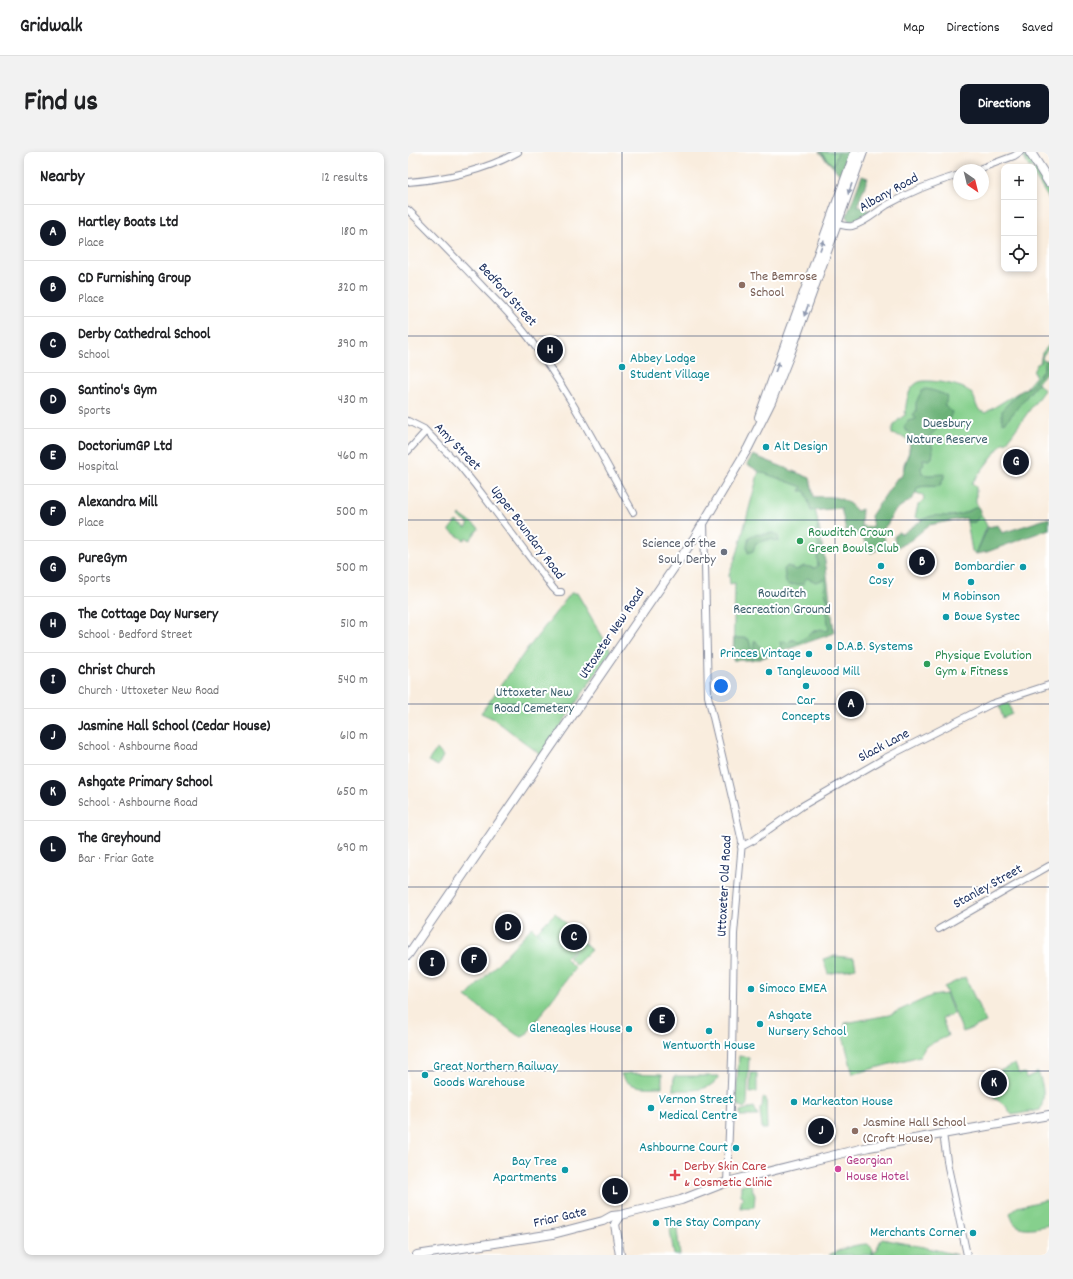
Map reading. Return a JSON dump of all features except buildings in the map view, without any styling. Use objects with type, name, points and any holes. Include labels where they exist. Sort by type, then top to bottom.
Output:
[{"type":"highway","points":[[1030,152],[1049,182]]},
{"type":"main road","name":"Uttoxeter New Road","points":[[834,223],[855,152]]},
{"type":"main road","name":"Uttoxeter New Road","points":[[408,955],[704,522],[751,442],[764,403],[863,152]]},
{"type":"main road","name":"Friar Gate","points":[[417,1255],[552,1234],[603,1221],[612,1216],[681,1200],[727,1182],[788,1166],[869,1147],[1049,1115]]},
{"type":"main road","points":[[620,1255],[615,1224],[621,1215]]},
{"type":"main road","points":[[603,1221],[615,1224]]},
{"type":"street","points":[[408,182],[433,180],[472,172],[497,163],[518,152]]},
{"type":"street","points":[[989,166],[1019,152]]},
{"type":"street","name":"Albany Road","points":[[834,223],[848,226],[858,224],[887,205],[915,191],[953,177]]},
{"type":"street","name":"Bedford Street","points":[[408,210],[462,264],[530,338],[572,404],[632,512]]},
{"type":"street","name":"Amy Street","points":[[408,421],[426,431],[455,460],[476,486]]},
{"type":"street","points":[[408,451],[417,439],[426,431]]},
{"type":"street","name":"Upper Boundary Road","points":[[476,486],[553,588],[557,592],[561,592]]},
{"type":"street","name":"Uttoxeter Old Road","points":[[704,522],[707,690],[741,838],[734,934],[727,1182]]},
{"type":"street","name":"Slack Lane","points":[[741,847],[754,840],[802,806],[885,758],[991,704],[1049,685]]},
{"type":"street","name":"Stanley Street","points":[[939,929],[1049,866]]},
{"type":"street","points":[[943,1134],[948,1167],[966,1254]]},
{"type":"green space","points":[[819,152],[821,152],[833,166],[838,152],[852,152],[843,178]]},
{"type":"green space","points":[[821,152],[838,152],[833,166]]},
{"type":"green space","points":[[1023,156],[1029,158],[1033,164],[1027,164]]},
{"type":"green space","points":[[1037,171],[1049,190],[1049,199],[1037,180]]},
{"type":"green space","points":[[862,176],[868,178],[857,206],[867,210],[873,210],[854,221],[849,222],[847,215]]},
{"type":"green space","points":[[1049,345],[1049,348],[1043,355],[1042,359],[1045,361],[1044,369],[1030,387],[1026,388],[1036,376],[1034,370],[1037,364],[1040,363],[1042,353]]},
{"type":"green space","points":[[1049,360],[1049,369],[1006,422],[1002,423],[1003,409],[1018,393],[1030,387],[1044,369],[1045,361]]},
{"type":"green space","name":"Duesbury Nature Reserve","points":[[927,381],[951,384],[964,388],[972,394],[976,405],[985,413],[1019,392],[1025,398],[1038,383],[1044,390],[1006,443],[1004,442],[1001,445],[972,483],[976,487],[976,502],[978,506],[963,514],[921,520],[915,517],[918,505],[924,499],[923,495],[916,493],[916,488],[925,486],[940,486],[944,477],[903,479],[904,464],[909,452],[910,442],[904,437],[892,434],[892,431],[900,418],[905,415],[911,389],[918,382]]},
{"type":"green space","points":[[926,389],[947,396],[946,403],[944,405],[952,412],[945,426],[941,424],[937,425],[937,429],[930,436],[933,451],[932,458],[929,460],[923,459],[924,465],[921,467],[922,474],[945,474],[940,486],[917,488],[912,499],[895,511],[884,528],[885,533],[881,535],[885,539],[882,544],[877,545],[879,549],[871,553],[861,535],[855,535],[853,530],[846,531],[841,508],[811,511],[805,491],[800,491],[802,487],[758,471],[747,464],[753,455],[810,478],[814,497],[838,498],[847,502],[857,511],[862,509],[861,526],[873,527],[871,516],[897,478],[901,477],[909,452],[910,442],[915,437],[905,430],[904,427],[908,421],[916,419],[913,415],[916,411],[916,403],[922,391]]},
{"type":"green space","name":"Rowditch Recreation Ground","points":[[762,459],[808,478],[820,536],[834,633],[759,659],[733,660],[735,583],[730,584],[729,575],[738,551]]},
{"type":"green space","points":[[978,506],[981,514],[975,522],[967,522],[966,518],[929,525],[911,540],[896,548],[894,537],[898,532],[902,534],[928,517],[959,515]]},
{"type":"green space","points":[[981,514],[987,526],[976,554],[972,551],[967,522],[975,522]]},
{"type":"green space","points":[[460,515],[479,528],[470,540],[466,537],[464,540],[449,530],[456,521],[466,528],[469,524],[459,517]]},
{"type":"green space","points":[[1049,518],[1049,529],[987,552],[976,554],[988,527],[998,525],[1002,533]]},
{"type":"green space","points":[[817,527],[819,527],[826,567],[834,633],[759,659],[756,657],[754,651],[755,640],[764,652],[769,649],[775,651],[781,648],[780,642],[784,641],[788,643],[791,640],[795,640],[799,642],[814,631],[821,629],[826,631],[829,630],[826,608],[828,601],[824,589],[825,579],[816,582],[807,578],[804,584],[788,585],[786,583],[784,569],[788,566],[796,570],[804,566],[815,568],[818,566],[817,558],[819,554],[819,546],[816,535]]},
{"type":"green space","points":[[774,533],[778,536],[779,542],[771,539],[756,543],[753,551],[748,553],[747,546],[749,537],[753,535]]},
{"type":"green space","name":"Uttoxeter New Road Cemetery","points":[[571,593],[577,593],[611,651],[541,755],[494,719],[481,713],[525,652]]},
{"type":"green space","points":[[734,638],[746,638],[749,640],[753,656],[752,660],[733,660]]},
{"type":"green space","points":[[1009,703],[1012,714],[1003,718],[999,706]]},
{"type":"green space","points":[[437,749],[443,756],[438,766],[428,761]]},
{"type":"green space","points":[[555,913],[583,939],[565,958],[575,968],[526,1035],[522,1037],[517,1035],[466,997],[532,927],[542,937],[537,931]]},
{"type":"green space","points":[[582,942],[591,950],[576,965],[568,957]]},
{"type":"green space","points":[[835,956],[854,958],[856,968],[828,974],[823,959]]},
{"type":"green space","points":[[965,977],[986,1022],[963,1032],[944,987]]},
{"type":"green space","points":[[946,994],[954,1014],[942,1018],[948,1036],[926,1046],[920,1056],[853,1074],[843,1036],[845,1023],[889,1015],[931,996]]},
{"type":"green space","points":[[739,1056],[749,1057],[747,1105],[744,1108],[738,1105],[736,1097]]},
{"type":"green space","points":[[1015,1064],[1019,1074],[1025,1073],[1026,1078],[1038,1072],[1043,1091],[1043,1100],[1040,1110],[1012,1115],[1005,1105],[994,1098],[994,1093],[987,1079],[990,1075]]},
{"type":"green space","points":[[751,1073],[757,1073],[757,1092],[750,1093]]},
{"type":"green space","points":[[621,1074],[662,1074],[662,1087],[645,1087],[628,1083]]},
{"type":"green space","points":[[674,1076],[719,1076],[705,1088],[673,1090]]},
{"type":"green space","points":[[763,1098],[766,1098],[767,1129],[762,1129],[760,1109]]},
{"type":"green space","points":[[754,1107],[758,1116],[740,1116],[740,1111]]},
{"type":"green space","points":[[750,1183],[755,1195],[754,1207],[740,1208],[741,1199],[743,1199],[743,1196],[741,1195],[741,1185]]},
{"type":"green space","points":[[1046,1200],[1049,1203],[1049,1225],[1026,1228],[1017,1226],[1014,1223],[1010,1213],[1017,1207]]},
{"type":"green space","points":[[670,1221],[676,1221],[680,1255],[674,1255]]},
{"type":"green space","points":[[882,1239],[958,1255],[829,1255],[848,1247],[868,1244],[873,1249],[872,1254]]},
{"type":"place","name":"The Bemrose School","points":[[742,285]]},
{"type":"place","name":"The Cottage Day Nursery","points":[[550,350]]},
{"type":"place","name":"Abbey Lodge Student Village","points":[[622,367]]},
{"type":"place","name":"Alt Design","points":[[766,447]]},
{"type":"place","name":"PureGym","points":[[1016,462]]},
{"type":"place","name":"Rowditch Crown Green Bowls Club","points":[[800,541]]},
{"type":"place","name":"Science of the Soul, Derby","points":[[724,552]]},
{"type":"place","name":"CD Furnishing Group","points":[[922,562]]},
{"type":"place","name":"Cosy","points":[[881,566]]},
{"type":"place","name":"Bombardier","points":[[1023,567]]},
{"type":"place","name":"M Robinson","points":[[971,582]]},
{"type":"place","name":"Bowe Systec","points":[[946,617]]},
{"type":"place","name":"D.A.B. Systems","points":[[829,647]]},
{"type":"place","name":"Princes Vintage","points":[[809,654]]},
{"type":"place","name":"Physique Evolution Gym & Fitness","points":[[927,664]]},
{"type":"place","name":"Tanglewood Mill","points":[[769,672]]},
{"type":"place","name":"Car Concepts","points":[[806,686]]},
{"type":"place","name":"Hartley Boats Ltd","points":[[851,704]]},
{"type":"place","name":"Santino's Gym","points":[[508,927]]},
{"type":"place","name":"Derby Cathedral School","points":[[574,937]]},
{"type":"place","name":"Alexandra Mill","points":[[474,960]]},
{"type":"place","name":"Christ Church","points":[[432,963]]},
{"type":"place","name":"Simoco EMEA","points":[[751,989]]},
{"type":"place","name":"DoctoriumGP Ltd","points":[[662,1020]]},
{"type":"place","name":"Ashgate Nursery School","points":[[760,1024]]},
{"type":"place","name":"Gleneagles House","points":[[629,1029]]},
{"type":"place","name":"Wentworth House","points":[[709,1031]]},
{"type":"place","name":"Great Northern Railway Goods Warehouse","points":[[425,1075]]},
{"type":"place","name":"Ashgate Primary School","points":[[994,1083]]},
{"type":"place","name":"Markeaton House","points":[[794,1102]]},
{"type":"place","name":"Vernon Street Medical Centre","points":[[651,1108]]},
{"type":"place","name":"Jasmine Hall School (Cedar House)","points":[[821,1131]]},
{"type":"place","name":"Jasmine Hall School (Croft House)","points":[[855,1131]]},
{"type":"place","name":"Ashbourne Court","points":[[736,1148]]},
{"type":"place","name":"Georgian House Hotel","points":[[838,1169]]},
{"type":"place","name":"Bay Tree Apartments","points":[[565,1170]]},
{"type":"place","name":"Derby Skin Care & Cosmetic Clinic","points":[[675,1175]]},
{"type":"place","name":"The Greyhound","points":[[615,1191]]},
{"type":"place","name":"The Stay Company","points":[[656,1223]]},
{"type":"place","name":"Merchants Corner","points":[[973,1233]]}]
